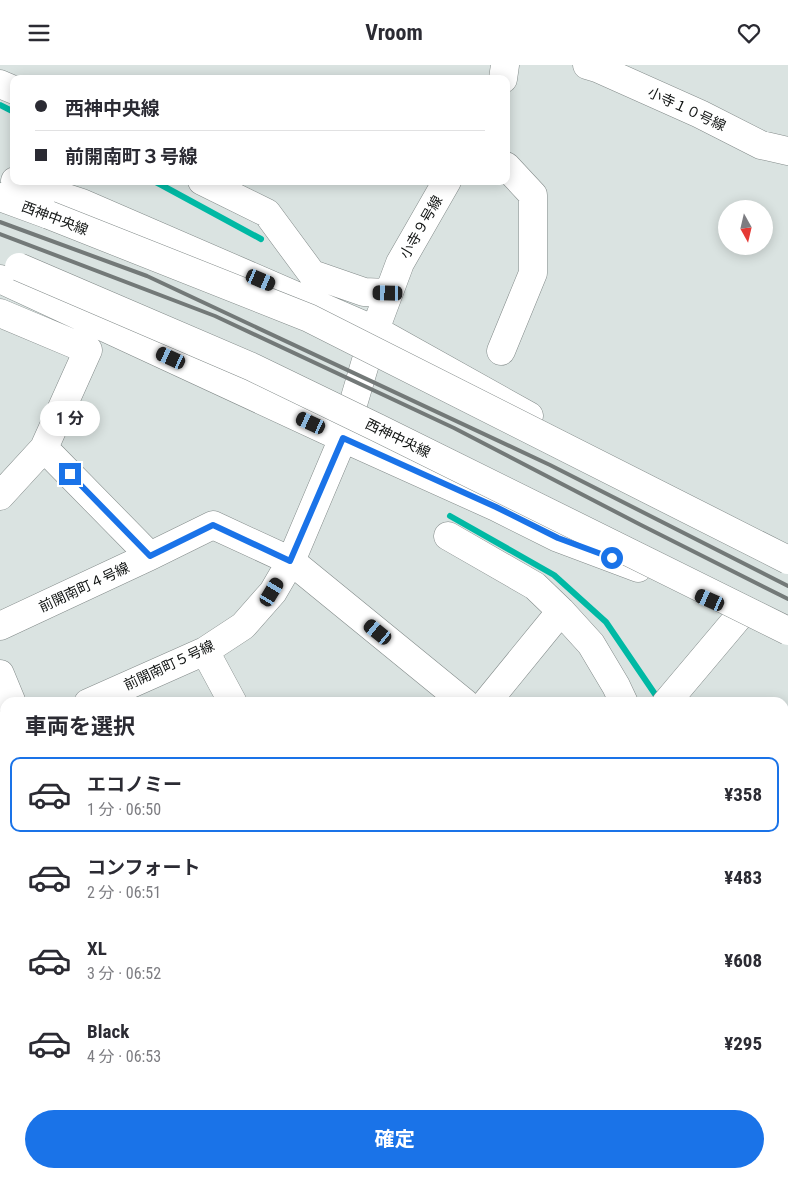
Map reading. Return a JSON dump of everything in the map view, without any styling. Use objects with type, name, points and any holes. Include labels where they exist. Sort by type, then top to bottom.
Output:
[{"type":"street","name":"小寺１０号線","points":[[587,65],[700,114],[761,145],[788,151]]},
{"type":"street","points":[[501,351],[533,273],[533,195],[510,170]]},
{"type":"street","points":[[27,185],[82,203],[375,330],[591,450],[788,550]]},
{"type":"street","points":[[210,185],[267,213],[312,274],[364,292],[388,293]]},
{"type":"street","name":"小寺９号線","points":[[343,438],[375,330],[400,263],[445,185]]},
{"type":"street","name":"西神中央線","points":[[0,197],[309,318],[788,561]]},
{"type":"street","name":"西神中央線","points":[[6,269],[343,438],[496,507],[558,538],[647,572],[741,614],[788,638]]},
{"type":"street","name":"西神中央線","points":[[6,269],[252,367],[788,631]]},
{"type":"street","points":[[0,496],[44,448],[88,350],[2,313]]},
{"type":"street","name":"前開南町５号線","points":[[102,697],[205,651],[243,626],[272,592],[290,561],[343,438]]},
{"type":"street","points":[[44,448],[150,556]]},
{"type":"street","name":"前開南町４号線","points":[[0,626],[213,525],[290,561],[458,697]]},
{"type":"street","points":[[448,537],[535,586],[591,644],[621,697]]},
{"type":"street","points":[[491,697],[561,611]]},
{"type":"street","points":[[670,697],[741,614]]},
{"type":"street","points":[[205,651],[230,697]]},
{"type":"street","points":[[0,674],[10,697]]},
{"type":"waterway","points":[[0,105],[10,110]]},
{"type":"waterway","points":[[161,185],[261,239]]},
{"type":"waterway","points":[[450,516],[554,575],[606,622],[657,697]]},
{"type":"railway","points":[[0,222],[147,276],[550,465],[788,586]]},
{"type":"railway","points":[[0,234],[215,316],[454,428],[788,599]]},
{"type":"route","points":[[70,474],[150,556],[213,525],[290,561],[343,438],[496,507],[558,538],[612,558]]}]
